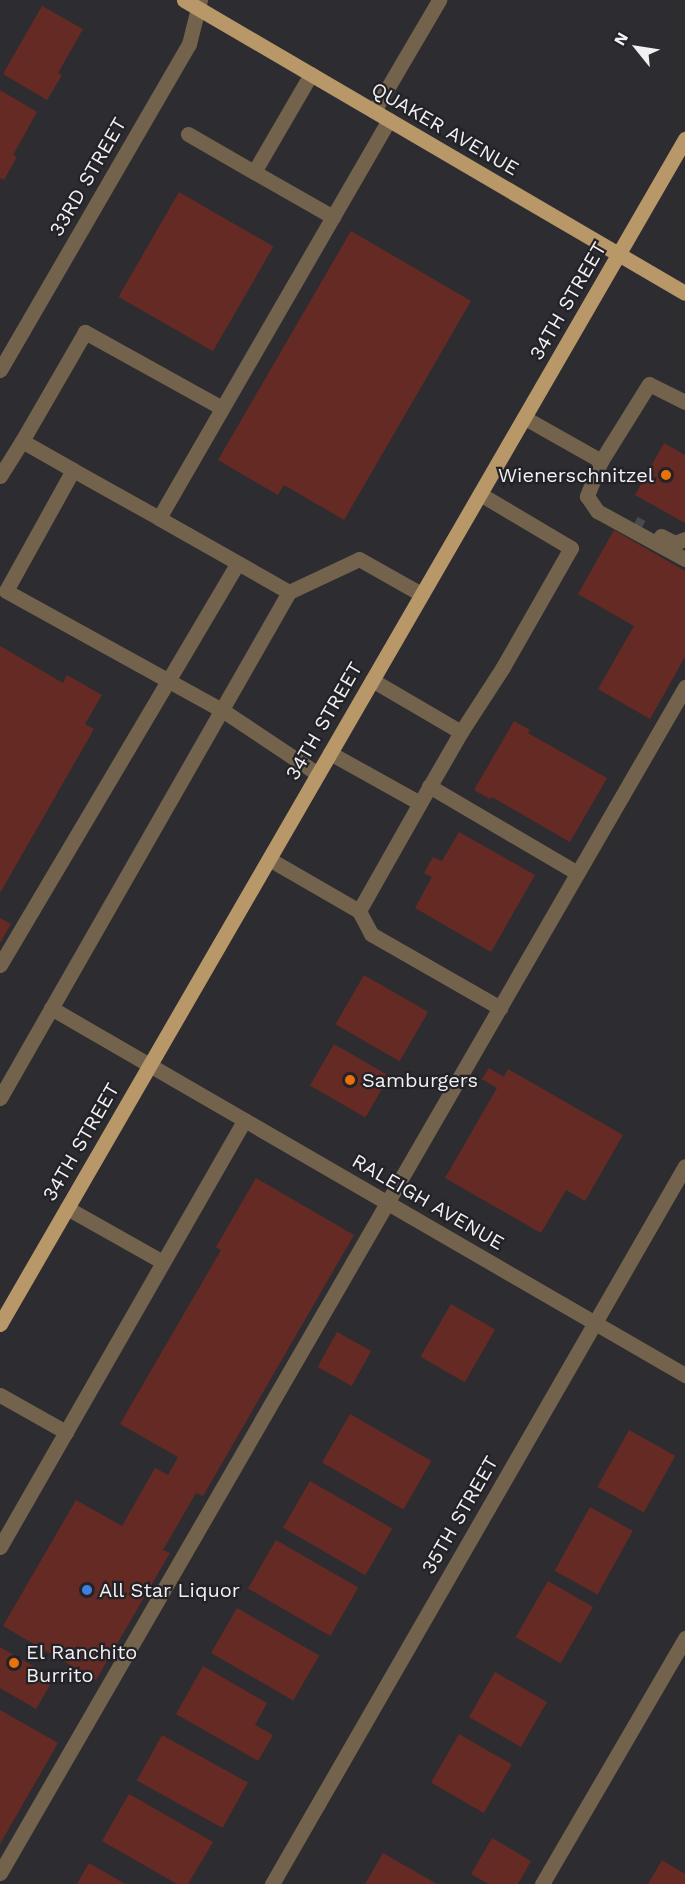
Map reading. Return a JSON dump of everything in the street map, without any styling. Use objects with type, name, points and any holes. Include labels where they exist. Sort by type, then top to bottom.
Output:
[{"type":"main road","name":"QUAKER AVENUE","points":[[184,0],[199,4],[311,74],[685,292]]},
{"type":"main road","name":"34TH STREET","points":[[0,1324],[685,139]]},
{"type":"street","points":[[374,111],[439,0]]},
{"type":"street","name":"33RD STREET","points":[[0,370],[189,44],[199,4]]},
{"type":"street","points":[[254,172],[311,74]]},
{"type":"street","points":[[159,518],[389,120]]},
{"type":"street","points":[[188,134],[333,217]]},
{"type":"street","points":[[0,476],[85,332],[222,408]]},
{"type":"street","points":[[685,402],[649,384],[602,461],[587,496],[597,511],[685,559]]},
{"type":"street","points":[[525,418],[602,461]]},
{"type":"street","points":[[22,441],[289,592]]},
{"type":"street","points":[[73,471],[6,591],[222,710],[318,774]]},
{"type":"street","points":[[359,911],[429,786],[502,668],[571,548],[480,494]]},
{"type":"street","points":[[618,522],[627,519],[675,543],[685,539]]},
{"type":"street","points":[[0,1098],[289,592],[360,559],[421,594]]},
{"type":"street","points":[[0,965],[170,681],[237,564]]},
{"type":"street","points":[[372,680],[461,732]]},
{"type":"street","points":[[0,1873],[685,687]]},
{"type":"street","points":[[330,753],[420,803]]},
{"type":"street","points":[[429,786],[577,873]]},
{"type":"street","points":[[269,859],[359,911],[371,934],[500,1008]]},
{"type":"street","name":"RALEIGH AVENUE","points":[[51,1008],[685,1375]]},
{"type":"street","points":[[0,1547],[245,1120]]},
{"type":"street","name":"35TH STREET","points":[[272,1884],[685,1166]]},
{"type":"street","points":[[67,1208],[164,1262]]},
{"type":"street","points":[[0,1395],[66,1432]]},
{"type":"street","points":[[542,1884],[685,1638]]},
{"type":"building","points":[[42,6],[83,29],[58,73],[62,75],[47,100],[3,74]]},
{"type":"building","points":[[0,90],[37,112],[13,155],[17,157],[4,180],[0,178]]},
{"type":"building","points":[[179,192],[273,246],[213,351],[119,297]]},
{"type":"building","points":[[351,231],[471,301],[344,520],[284,485],[278,495],[218,460]]},
{"type":"building","name":"Wienerschnitzel","points":[[664,443],[685,455],[685,523],[635,495]]},
{"type":"building","points":[[614,530],[685,571],[685,657],[650,719],[598,689],[634,626],[578,594]]},
{"type":"building","points":[[0,646],[63,683],[67,675],[102,695],[85,724],[94,729],[0,893]]},
{"type":"building","points":[[514,721],[530,730],[528,733],[607,778],[570,842],[492,797],[490,799],[474,790]]},
{"type":"building","points":[[459,832],[535,875],[491,952],[415,908],[432,877],[424,873],[433,857],[442,861]]},
{"type":"building","points":[[0,918],[11,924],[0,943]]},
{"type":"building","points":[[364,975],[428,1012],[400,1061],[336,1024]]},
{"type":"building","name":"Samburgers","points":[[334,1044],[389,1076],[365,1118],[310,1086]]},
{"type":"building","points":[[489,1068],[504,1077],[508,1069],[623,1135],[585,1201],[566,1190],[541,1233],[445,1178],[497,1088],[482,1079]]},
{"type":"building","points":[[256,1178],[354,1235],[203,1496],[196,1493],[163,1550],[170,1553],[96,1680],[3,1626],[76,1500],[122,1526],[155,1468],[168,1475],[178,1457],[120,1424],[221,1250],[216,1247]]},
{"type":"building","points":[[451,1304],[495,1330],[465,1382],[420,1357]]},
{"type":"building","points":[[337,1332],[371,1351],[352,1386],[318,1367]]},
{"type":"building","points":[[350,1414],[431,1461],[403,1509],[322,1462]]},
{"type":"building","points":[[629,1430],[675,1456],[644,1513],[597,1487]]},
{"type":"building","points":[[310,1481],[392,1528],[365,1575],[283,1528]]},
{"type":"building","points":[[590,1507],[633,1531],[597,1595],[555,1571]]},
{"type":"building","points":[[276,1540],[358,1588],[330,1636],[248,1588]]},
{"type":"building","points":[[548,1581],[593,1607],[561,1663],[516,1637]]},
{"type":"building","points":[[237,1608],[319,1656],[293,1701],[211,1653]]},
{"type":"building","name":"El Ranchito Burrito","points":[[0,1647],[54,1678],[36,1709],[0,1688]]},
{"type":"building","points":[[203,1666],[267,1703],[255,1725],[273,1735],[258,1761],[176,1714]]},
{"type":"building","points":[[495,1672],[547,1702],[521,1747],[469,1717]]},
{"type":"building","points":[[0,1710],[58,1743],[0,1844]]},
{"type":"building","points":[[459,1734],[512,1764],[484,1813],[431,1782]]},
{"type":"building","points":[[162,1735],[248,1783],[223,1828],[137,1780]]},
{"type":"building","points":[[129,1794],[213,1842],[188,1884],[177,1884],[102,1841]]},
{"type":"building","points":[[492,1838],[531,1861],[518,1884],[488,1884],[471,1874]]},
{"type":"building","points":[[383,1853],[437,1884],[365,1884]]},
{"type":"building","points":[[662,1860],[685,1874],[685,1884],[648,1884]]},
{"type":"building","points":[[89,1863],[125,1884],[77,1884]]},
{"type":"tunnel","points":[[634,523],[642,527]]},
{"type":"place","name":"Wienerschnitzel","points":[[666,475]]},
{"type":"place","name":"Samburgers","points":[[350,1080]]},
{"type":"place","name":"All Star Liquor","points":[[87,1590]]},
{"type":"place","name":"El Ranchito Burrito","points":[[14,1663]]}]
